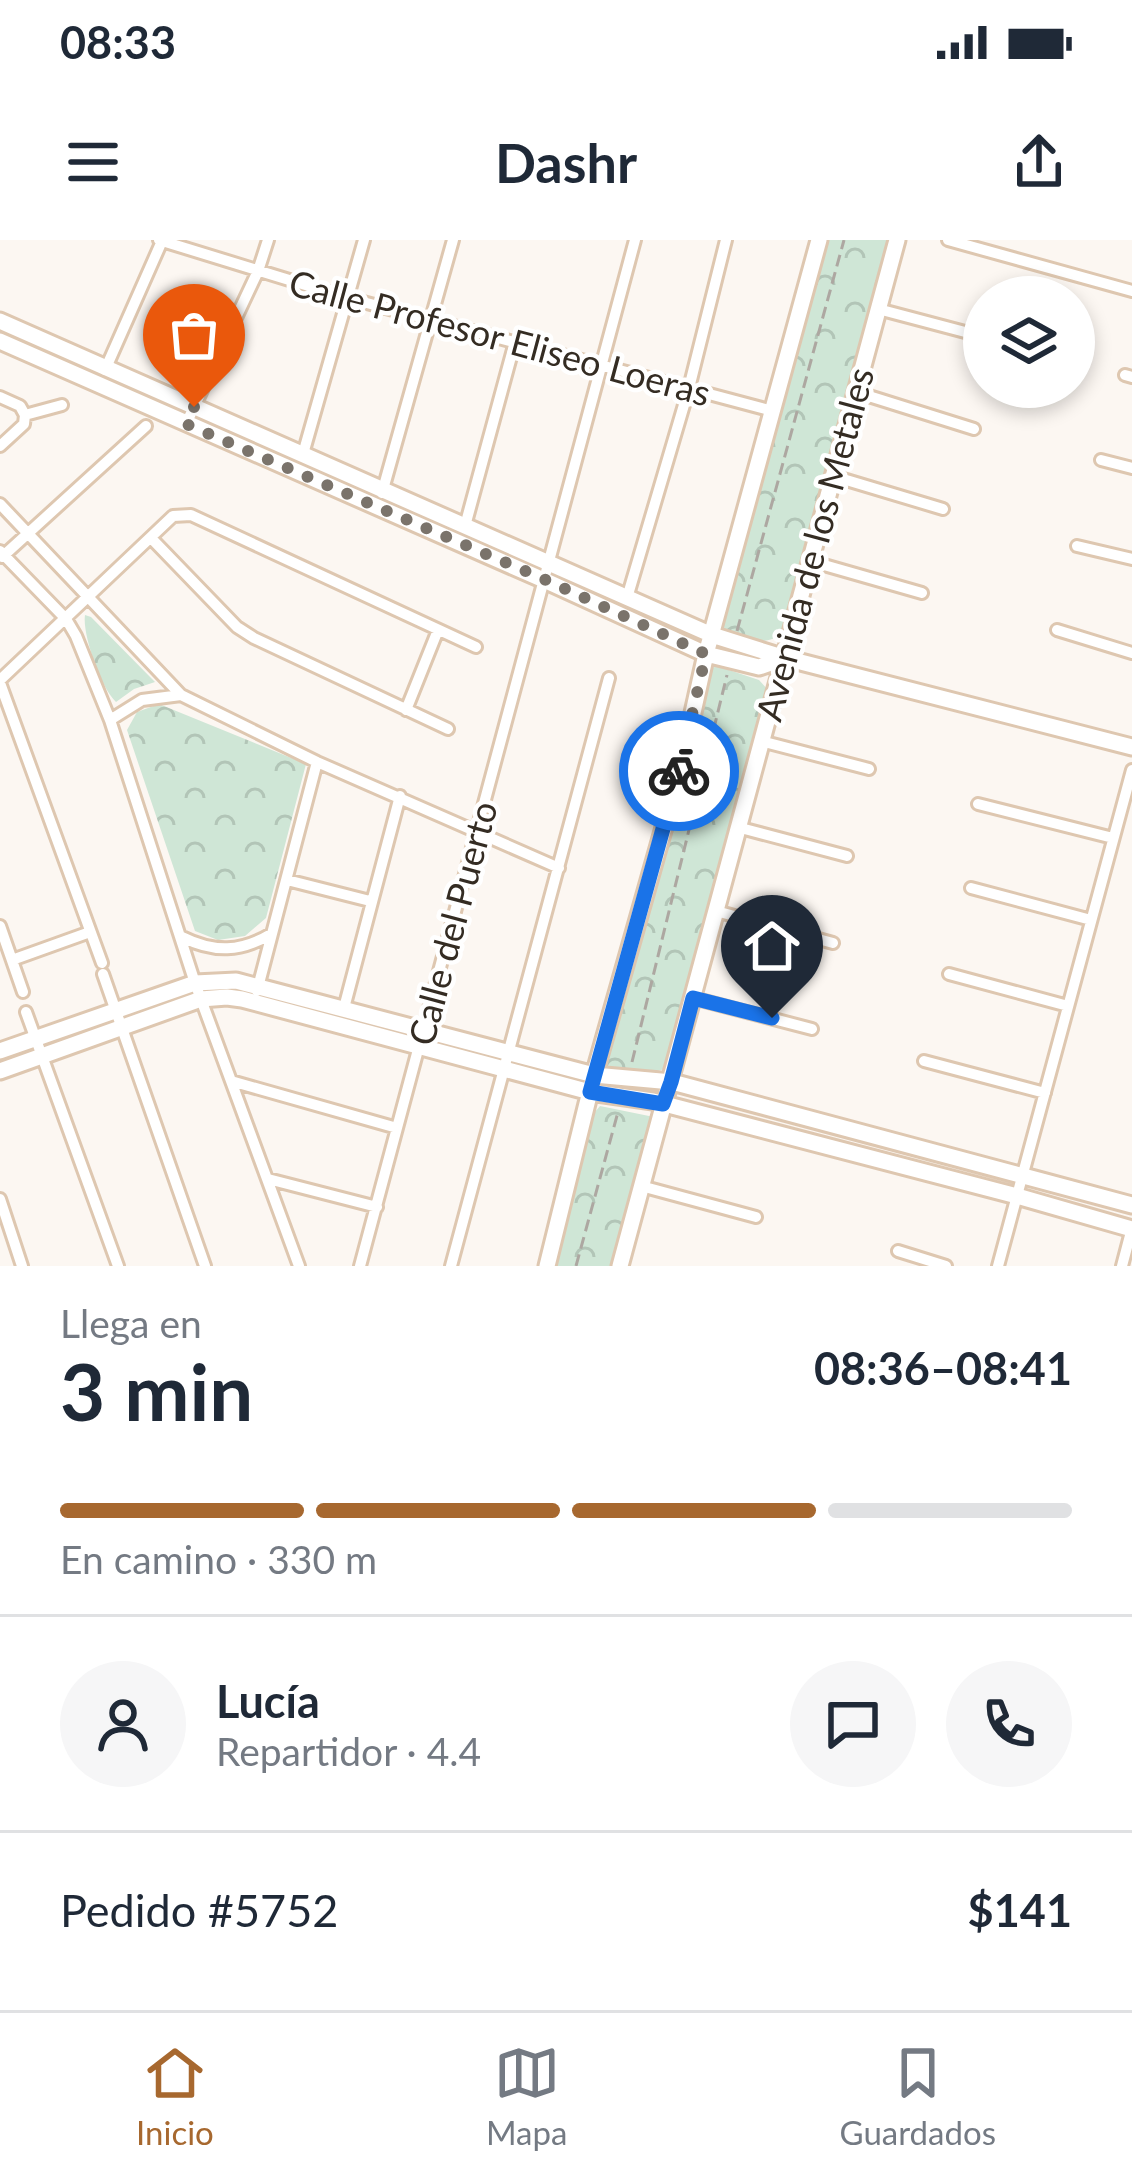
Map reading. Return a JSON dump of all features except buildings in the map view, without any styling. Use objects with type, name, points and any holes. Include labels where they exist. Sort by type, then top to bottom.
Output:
[{"type":"street","points":[[186,424],[258,272],[268,240]]},
{"type":"street","points":[[303,454],[364,240]]},
{"type":"street","points":[[380,498],[453,240]]},
{"type":"street","name":"Calle del Puerto","points":[[360,1266],[635,240]]},
{"type":"street","points":[[627,598],[726,240]]},
{"type":"street","points":[[547,1266],[819,240]]},
{"type":"street","name":"Avenida de los Metales","points":[[620,1266],[897,240]]},
{"type":"street","points":[[948,240],[1132,291]]},
{"type":"street","points":[[98,384],[160,241]]},
{"type":"street","name":"Calle Profesor Eliseo Loeras","points":[[160,241],[348,298],[773,411]]},
{"type":"street","points":[[878,309],[963,331]]},
{"type":"street","points":[[0,321],[303,454],[380,498],[548,572],[627,598],[712,635],[1132,747]]},
{"type":"street","points":[[0,341],[186,424],[465,526],[706,654],[759,667],[785,658]]},
{"type":"street","points":[[465,526],[515,343]]},
{"type":"street","points":[[856,392],[974,429]]},
{"type":"street","points":[[0,398],[20,406],[25,415],[24,424],[0,446]]},
{"type":"street","points":[[25,415],[62,405]]},
{"type":"street","points":[[146,426],[2,555],[76,635],[110,720],[198,991],[299,1266]]},
{"type":"street","points":[[1101,460],[1132,468]]},
{"type":"street","points":[[832,476],[943,509]]},
{"type":"street","points":[[0,504],[181,695],[317,762],[560,868]]},
{"type":"street","points":[[206,1266],[0,682],[173,516],[191,515],[476,647]]},
{"type":"street","points":[[151,538],[237,627],[254,638],[448,729]]},
{"type":"street","points":[[1077,546],[1132,560]]},
{"type":"street","points":[[811,561],[922,593]]},
{"type":"street","points":[[406,710],[438,630]]},
{"type":"street","points":[[1057,631],[1132,653]]},
{"type":"street","points":[[451,1266],[609,678]]},
{"type":"street","points":[[110,720],[142,700],[181,695]]},
{"type":"street","points":[[760,741],[869,770]]},
{"type":"street","points":[[256,993],[317,762]]},
{"type":"street","points":[[998,1266],[1132,770]]},
{"type":"street","points":[[344,1008],[400,796]]},
{"type":"street","points":[[978,804],[1113,838]]},
{"type":"street","points":[[737,827],[848,856]]},
{"type":"street","points":[[287,880],[370,902]]},
{"type":"street","points":[[971,888],[1091,920]]},
{"type":"street","points":[[716,910],[833,943]]},
{"type":"street","points":[[0,926],[23,992]]},
{"type":"street","points":[[12,960],[90,932]]},
{"type":"street","points":[[182,938],[227,950],[271,934]]},
{"type":"street","points":[[949,974],[1068,1006]]},
{"type":"street","points":[[0,1071],[39,1048],[198,991],[227,997],[256,993],[344,1008],[422,1038]]},
{"type":"street","points":[[256,993],[592,1084],[622,1097],[1132,1229],[1122,1266]]},
{"type":"street","points":[[693,998],[812,1029]]},
{"type":"street","points":[[26,1012],[118,1266]]},
{"type":"street","points":[[0,1051],[39,1048]]},
{"type":"street","points":[[924,1061],[1045,1093]]},
{"type":"street","points":[[592,1084],[628,1078],[671,1082],[1132,1205]]},
{"type":"street","points":[[231,1081],[397,1128]]},
{"type":"street","points":[[841,1151],[848,1129]]},
{"type":"street","points":[[268,1179],[377,1207]]},
{"type":"street","points":[[640,1186],[756,1216]]},
{"type":"street","points":[[0,1199],[22,1266]]},
{"type":"street","points":[[898,1251],[946,1266]]},
{"type":"path","points":[[734,642],[844,240]]},
{"type":"path","points":[[628,1078],[730,661]]},
{"type":"path","points":[[576,1266],[622,1097]]},
{"type":"green space","points":[[823,240],[891,240],[785,631],[769,640],[744,639],[716,632]]},
{"type":"green space","points":[[85,615],[155,682],[116,702],[94,660]]},
{"type":"green space","points":[[712,668],[759,680],[768,690],[669,1068],[653,1072],[603,1069]]},
{"type":"green space","points":[[159,704],[306,764],[266,918],[245,936],[218,940],[195,931],[127,730],[137,712]]},
{"type":"green space","points":[[600,1106],[654,1117],[613,1266],[552,1266],[594,1113]]},
{"type":"way so far","points":[[194,407],[186,424],[706,654],[679,771]]},
{"type":"route","points":[[679,771],[590,1092],[663,1104],[693,998],[772,1018]]}]
